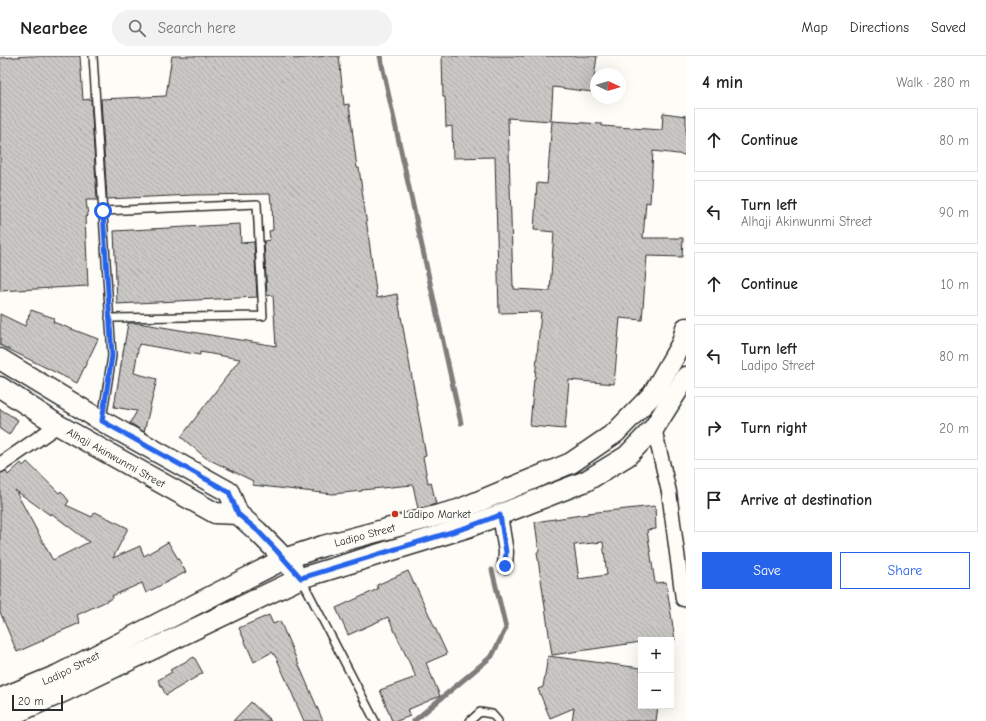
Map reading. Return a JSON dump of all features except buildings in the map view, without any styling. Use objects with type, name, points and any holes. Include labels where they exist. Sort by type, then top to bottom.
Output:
[{"type":"main road","name":"Ladipo Street","points":[[0,699],[58,675],[284,559],[323,546],[458,510],[571,463],[616,433],[653,394],[682,343],[686,328]]},
{"type":"main road","points":[[0,359],[102,421],[229,492],[238,514],[276,550],[301,578]]},
{"type":"main road","name":"Ladipo Street","points":[[0,720],[301,578],[468,527],[586,481],[627,456],[654,428],[686,377]]},
{"type":"main road","name":"Alhaji Akinwunmi Street","points":[[0,387],[58,425],[215,513],[238,514]]},
{"type":"street","points":[[0,465],[58,425]]},
{"type":"street","points":[[654,428],[669,492],[682,598]]},
{"type":"street","points":[[500,515],[506,552],[505,566]]},
{"type":"lane","points":[[93,56],[112,356],[102,421]]},
{"type":"lane","points":[[103,211],[257,204],[263,316],[109,318]]},
{"type":"lane","points":[[301,578],[375,721]]},
{"type":"lane","points":[[470,721],[480,712],[492,714],[498,721]]},
{"type":"waterway","points":[[380,56],[461,423]]},
{"type":"waterway","points":[[414,721],[492,656],[506,628],[492,570]]},
{"type":"place","name":"Ladipo Market","points":[[395,514]]},
{"type":"route","points":[[103,211],[112,356],[102,421],[229,492],[238,514],[258,531],[301,578],[468,527],[500,515],[506,552],[505,566]]}]
